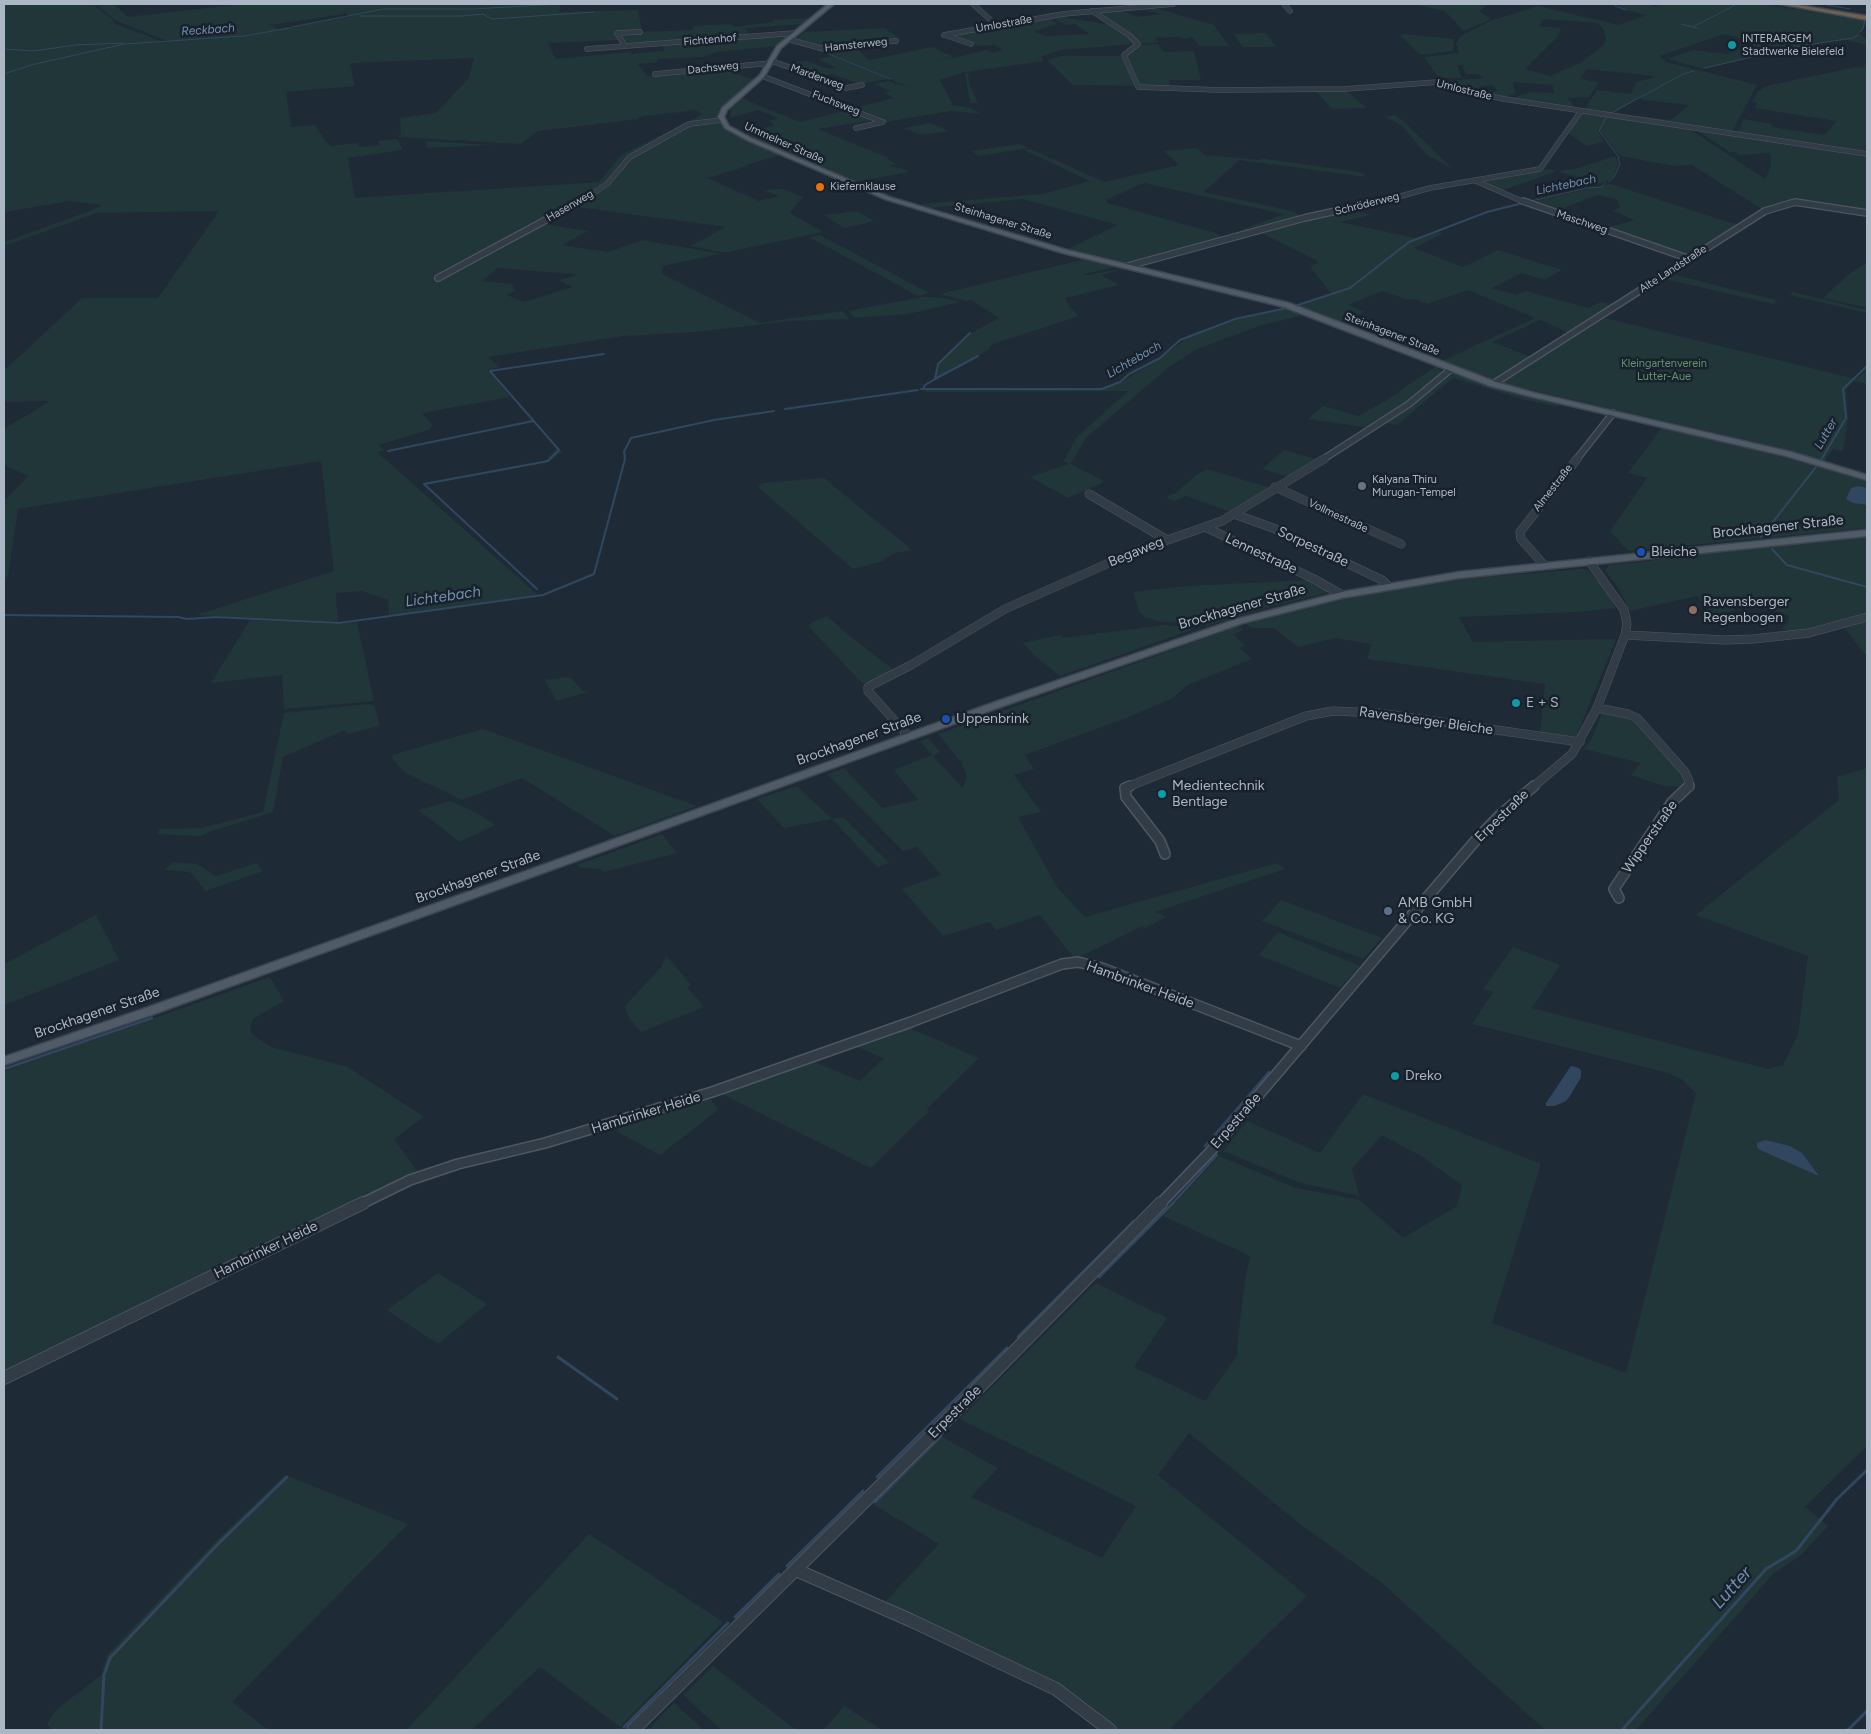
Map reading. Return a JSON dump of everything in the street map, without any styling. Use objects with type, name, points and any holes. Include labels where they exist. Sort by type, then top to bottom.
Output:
[{"type":"highway","points":[[1783,4],[1865,16]]},
{"type":"highway","points":[[1796,4],[1865,16]]},
{"type":"main road","points":[[722,120],[724,109],[762,76],[779,47],[830,4]]},
{"type":"main road","name":"Ummelner Straße","points":[[722,120],[730,128],[749,139],[860,188],[910,205]]},
{"type":"main road","name":"Steinhagener Straße","points":[[910,205],[1065,252],[1286,305],[1493,384],[1788,454],[1867,478]]},
{"type":"main road","name":"Brockhagener Straße","points":[[4,1061],[132,1018],[1205,632],[1277,610],[1388,586],[1459,575],[1589,560],[1867,533]]},
{"type":"street","points":[[973,4],[996,26]]},
{"type":"street","name":"Umlostraße","points":[[971,44],[944,35],[1063,14],[1173,4]]},
{"type":"street","points":[[1284,4],[1290,11]]},
{"type":"street","name":"Umlostraße","points":[[1092,12],[1129,35],[1138,44],[1124,55],[1138,87],[1220,90],[1345,90],[1438,82],[1445,86],[1485,96],[1867,154]]},
{"type":"street","points":[[625,46],[617,33],[640,32]]},
{"type":"street","name":"Fichtenhof","points":[[587,49],[795,33]]},
{"type":"street","name":"Hamsterweg","points":[[787,39],[820,48],[896,41]]},
{"type":"street","name":"Dachsweg","points":[[655,74],[771,62]]},
{"type":"street","name":"Marderweg","points":[[771,62],[846,88],[862,86]]},
{"type":"street","name":"Fuchsweg","points":[[762,76],[883,122],[856,128]]},
{"type":"street","name":"Schröderweg","points":[[1128,266],[1304,218],[1364,206],[1430,188],[1540,169],[1581,111]]},
{"type":"street","name":"Hasenweg","points":[[438,278],[587,198],[607,184],[630,157],[689,124],[722,120]]},
{"type":"street","name":"Maschweg","points":[[1475,180],[1524,202],[1690,259]]},
{"type":"street","name":"Alte Landstraße","points":[[1493,384],[1765,211],[1789,202],[1867,213]]},
{"type":"street","name":"Begaweg","points":[[910,737],[868,691],[868,687],[911,665],[1005,609],[1136,550],[1222,521],[1372,429],[1409,404],[1451,369]]},
{"type":"street","name":"Almestraße","points":[[1544,565],[1521,539],[1520,532],[1613,413]]},
{"type":"street","name":"Vollmestraße","points":[[1275,487],[1401,544]]},
{"type":"street","points":[[1089,494],[1167,540]]},
{"type":"street","name":"Sorpestraße","points":[[1234,514],[1273,528],[1382,580],[1388,586]]},
{"type":"street","name":"Lennestraße","points":[[1205,527],[1314,579],[1342,595]]},
{"type":"street","name":"Erpestraße","points":[[633,1730],[796,1570],[1210,1152],[1476,840],[1500,815],[1563,763],[1580,742],[1596,708],[1625,635],[1627,624],[1624,610],[1589,560]]},
{"type":"street","points":[[1625,635],[1732,640],[1753,639],[1809,633],[1867,618]]},
{"type":"street","name":"Wipperstraße","points":[[1596,708],[1628,714],[1636,718],[1684,772],[1689,781],[1689,788],[1672,802],[1614,889],[1619,898]]},
{"type":"street","name":"Ravensberger Bleiche","points":[[1165,854],[1160,841],[1126,798],[1124,792],[1126,788],[1306,716],[1332,711],[1378,713],[1580,742]]},
{"type":"street","name":"Hambrinker Heide","points":[[4,1378],[410,1180],[458,1164],[545,1143],[712,1092],[911,1022],[1062,964],[1078,962],[1102,968],[1301,1046]]},
{"type":"street","points":[[796,1570],[1056,1689],[1110,1730]]},
{"type":"green space","points":[[4,4],[93,4],[115,22],[113,23],[163,42],[167,41],[115,20],[96,4],[114,4],[128,17],[243,4],[561,5],[559,12],[638,10],[642,32],[693,30],[693,26],[731,24],[734,27],[774,22],[773,20],[809,18],[801,24],[746,28],[749,36],[628,46],[620,40],[548,43],[556,59],[629,52],[631,54],[665,51],[661,44],[790,33],[776,46],[717,52],[703,57],[657,59],[658,62],[638,64],[647,76],[723,68],[753,80],[719,109],[718,119],[685,123],[702,114],[695,110],[638,117],[639,119],[538,131],[521,144],[398,137],[401,133],[400,118],[436,113],[468,79],[474,58],[353,63],[350,64],[355,86],[286,92],[291,127],[315,125],[326,142],[331,146],[357,143],[359,147],[379,145],[378,141],[397,139],[403,150],[348,158],[355,198],[599,182],[621,155],[681,125],[719,121],[738,136],[781,155],[746,165],[728,152],[747,166],[707,178],[759,201],[779,196],[763,190],[784,189],[803,197],[790,213],[823,232],[728,252],[720,252],[690,246],[726,227],[570,206],[543,224],[588,231],[562,245],[608,252],[642,240],[717,253],[719,254],[663,266],[661,273],[760,323],[842,311],[850,319],[790,321],[695,332],[623,336],[488,357],[500,367],[488,370],[510,397],[422,413],[432,424],[431,429],[379,445],[385,451],[377,452],[538,595],[389,616],[388,600],[362,591],[336,593],[338,622],[196,615],[334,571],[321,461],[18,509],[8,576],[4,584],[4,501],[28,476],[4,465],[4,429],[50,401],[4,402],[4,368],[7,368],[82,298],[158,298],[219,211],[97,213],[4,246],[4,242],[102,205],[70,201],[4,212]],"holes":[[[348,6],[345,14],[348,14],[347,17],[278,29],[271,25],[344,14]],[[498,268],[575,274],[576,275],[559,280],[572,287],[524,302],[507,295],[515,291],[512,284],[482,281]]]},
{"type":"green space","points":[[1412,4],[1489,4],[1479,11],[1491,19],[1464,31],[1445,11]]},
{"type":"green space","points":[[1616,4],[1650,4],[1654,7],[1662,4],[1763,4],[1867,21],[1860,34],[1867,40],[1867,45],[1846,40],[1832,41],[1795,47],[1704,69],[1667,59],[1693,50],[1728,54],[1755,43],[1724,34],[1660,56],[1666,62],[1757,85],[1732,132],[1584,110],[1597,90],[1631,94],[1636,82],[1654,76],[1587,69],[1580,79],[1599,82],[1589,97],[1568,98],[1574,108],[1509,99],[1531,92],[1554,93],[1553,85],[1513,82],[1515,94],[1502,98],[1486,95],[1498,90],[1491,85],[1471,91],[1449,86],[1441,82],[1484,78],[1477,74],[1466,74],[1462,65],[1457,65],[1462,78],[1439,78],[1424,57],[1459,53],[1456,43],[1461,36],[1490,21],[1538,6],[1619,25],[1646,15],[1622,9]],"holes":[[[1544,19],[1598,23],[1603,29],[1606,38],[1603,46],[1580,63],[1550,76],[1525,69],[1559,35],[1561,28],[1539,26]],[[1640,98],[1643,100],[1689,105],[1671,120],[1613,113]]]},
{"type":"green space","points":[[1152,7],[1214,25],[1229,46],[1200,46],[1192,37],[1184,39],[1179,37],[1155,38],[1159,42],[1140,44],[1095,12],[1120,9],[1136,17],[1162,14],[1136,8]]},
{"type":"green space","points":[[1057,16],[1111,25],[1128,36],[1135,44],[1060,50],[1042,56],[1043,61],[966,72],[969,74],[968,80],[978,103],[970,103],[965,72],[940,80],[953,105],[971,108],[981,114],[951,111],[886,122],[880,119],[818,129],[889,158],[887,159],[897,164],[889,166],[901,168],[909,172],[856,182],[745,133],[775,125],[768,121],[779,118],[758,110],[730,118],[731,109],[741,98],[800,122],[894,98],[885,93],[890,91],[874,84],[888,81],[911,88],[819,49],[854,46],[869,60],[932,47],[954,57],[921,65],[987,50],[994,53],[1003,50],[994,45],[980,46],[947,35],[1050,18],[1057,24],[1034,31],[1046,36],[1089,34],[1075,24],[1064,25],[1052,17]]},
{"type":"green space","points":[[885,28],[901,40],[820,47],[795,39],[804,32]]},
{"type":"green space","points":[[1266,33],[1276,47],[1243,47],[1233,34]]},
{"type":"green space","points":[[1400,35],[1454,39],[1453,51],[1420,55]]},
{"type":"green space","points":[[1158,44],[1164,52],[1194,51],[1201,80],[1169,80],[1170,88],[1141,87],[1137,85],[1127,54],[1141,45]]},
{"type":"green space","points":[[833,56],[888,79],[860,84],[832,74],[816,76],[784,64],[807,61],[828,69],[835,67],[818,59]]},
{"type":"green space","points":[[1062,56],[1123,56],[1134,86],[1073,85],[1047,60]]},
{"type":"green space","points":[[1867,67],[1867,118],[1865,120],[1867,120],[1867,152],[1737,133],[1744,119],[1772,124],[1771,127],[1825,135],[1836,121],[1755,108],[1757,103],[1752,102],[1757,92],[1766,86],[1851,68]]},
{"type":"green space","points":[[1315,90],[1345,90],[1367,108],[1332,109]]},
{"type":"green space","points":[[1582,112],[1688,128],[1765,179],[1771,167],[1770,153],[1740,155],[1730,152],[1694,129],[1867,156],[1867,211],[1793,200],[1763,210],[1692,165],[1674,166],[1620,156],[1599,130],[1597,130],[1604,142],[1586,146],[1568,133]]},
{"type":"green space","points":[[1395,115],[1453,169],[1427,155],[1401,125],[1385,117]]},
{"type":"green space","points":[[931,123],[949,131],[921,135],[903,128]]},
{"type":"green space","points":[[426,141],[493,145],[427,148]]},
{"type":"green space","points":[[1019,144],[1029,148],[979,156],[972,151]]},
{"type":"green space","points":[[1197,148],[1205,155],[1261,160],[1259,158],[1359,172],[1367,177],[1239,160],[1204,192],[1292,211],[1303,217],[1231,237],[1226,236],[1283,214],[1144,183],[1106,200],[1107,203],[1216,233],[1225,239],[1133,264],[1068,249],[1118,225],[1023,199],[931,208],[920,204],[1042,194],[1090,181],[1024,150],[1031,149],[1104,182],[1179,165],[1164,151]]},
{"type":"green space","points":[[1616,156],[1618,164],[1613,177],[1605,182],[1586,188],[1573,183],[1583,179],[1557,171],[1574,169]]},
{"type":"green space","points":[[1548,169],[1557,171],[1501,191],[1481,182]]},
{"type":"green space","points":[[1611,184],[1738,224],[1689,257],[1606,228],[1634,220],[1613,211],[1620,207],[1617,199],[1597,195],[1556,211],[1529,202]]},
{"type":"green space","points":[[1352,210],[1371,215],[1340,222],[1420,239],[1438,232],[1444,233],[1414,248],[1463,267],[1498,250],[1562,270],[1545,280],[1521,273],[1492,288],[1517,295],[1526,291],[1588,308],[1601,302],[1613,304],[1569,333],[1540,320],[1492,342],[1531,357],[1493,380],[1442,361],[1535,318],[1468,290],[1427,304],[1382,291],[1348,305],[1365,312],[1340,321],[1298,305],[1351,288],[1400,250],[1350,287],[1331,294],[1310,266],[1318,263],[1316,260],[1259,232],[1305,219]]},
{"type":"green space","points":[[857,211],[874,221],[844,228],[824,215]]},
{"type":"green space","points":[[820,235],[929,293],[918,296],[809,237]]},
{"type":"green space","points":[[1085,259],[1119,266],[1084,274],[1088,275],[1127,268],[1101,275],[1119,285],[1065,298],[1069,306],[1079,316],[993,344],[988,350],[935,378],[938,364],[970,334],[999,318],[971,300],[965,301],[940,294]]},
{"type":"green space","points":[[1867,262],[1867,308],[1823,298],[1848,275]]},
{"type":"green space","points":[[1672,274],[1777,300],[1773,304],[1665,279]]},
{"type":"green space","points":[[1793,292],[1867,310],[1867,313],[1790,295]]},
{"type":"green space","points":[[923,297],[944,298],[960,302],[908,314],[854,318],[849,312],[852,310]]},
{"type":"green space","points":[[1287,308],[1304,315],[1262,325],[1197,349],[1169,367],[1086,438],[1072,462],[1069,463],[1103,480],[1102,483],[1068,498],[1030,477],[1068,464],[1064,461],[1065,458],[1077,437],[1128,391],[926,392],[924,390],[1102,389],[1116,385],[1160,358],[1190,336],[1231,321]]},
{"type":"green space","name":"Kleingartenverein Lutter-Aue","points":[[1605,318],[1856,379],[1867,370],[1867,384],[1854,381],[1846,389],[1848,418],[1843,451],[1833,449],[1824,462],[1768,445],[1501,383]]},
{"type":"green space","points":[[1436,366],[1442,372],[1411,398],[1369,428],[1308,419],[1323,406],[1358,416],[1387,400]]},
{"type":"green space","points":[[1449,373],[1517,394],[1560,404],[1558,407],[1522,399],[1453,378],[1397,425],[1387,423]]},
{"type":"green space","points":[[1662,427],[1761,451],[1867,481],[1867,488],[1859,486],[1853,503],[1867,505],[1867,528],[1628,551],[1610,531],[1647,478],[1628,473]]},
{"type":"green space","points":[[1284,450],[1316,459],[1289,477],[1262,469]]},
{"type":"green space","points":[[553,451],[563,451],[546,463],[425,485],[423,483],[545,462]]},
{"type":"green space","points":[[1207,469],[1271,488],[1230,512],[1186,496],[1174,501],[1166,497],[1177,492],[1196,475]]},
{"type":"green space","points":[[824,478],[912,550],[894,553],[884,561],[853,569],[757,486],[762,483]]},
{"type":"green space","points":[[1867,537],[1867,615],[1790,633],[1782,628],[1788,622],[1789,615],[1745,603],[1726,614],[1713,615],[1697,596],[1630,611],[1618,588],[1605,570],[1610,565],[1651,561],[1680,555]]},
{"type":"green space","points":[[1587,570],[1606,589],[1616,608],[1577,612],[1459,617],[1473,642],[1616,639],[1576,737],[1540,733],[1545,684],[1367,659],[1371,644],[1335,638],[1298,647],[1274,628],[1251,628],[1246,624],[1308,607],[1437,581]]},
{"type":"green space","points":[[1312,580],[1334,591],[1273,606],[1206,626],[1157,621],[1145,617],[1139,611],[1133,592],[1187,586]]},
{"type":"green space","points":[[827,616],[894,670],[867,683],[862,683],[810,628],[809,625],[812,622]]},
{"type":"green space","points":[[1867,619],[1867,657],[1843,626]]},
{"type":"green space","points":[[250,620],[339,624],[357,622],[374,701],[284,709],[282,675],[211,683]]},
{"type":"green space","points":[[1165,625],[1193,628],[1192,630],[1060,676],[1035,656],[1023,643],[1060,635],[1063,638]]},
{"type":"green space","points":[[1239,626],[1244,630],[1233,634],[1245,646],[1240,648],[1252,659],[1188,685],[1171,699],[1126,718],[1025,755],[1034,769],[1014,775],[1041,812],[1018,817],[1057,887],[1085,917],[1277,863],[1285,869],[1155,912],[1166,917],[1145,928],[1142,926],[1079,957],[1073,957],[1040,915],[996,930],[989,922],[943,936],[902,889],[941,875],[917,847],[903,851],[827,774],[844,768],[882,808],[918,800],[894,770],[932,755],[920,741],[928,738],[940,752],[933,756],[963,788],[967,776],[961,762],[938,734]]},
{"type":"green space","points":[[571,678],[583,691],[588,692],[556,701],[545,680]]},
{"type":"green space","points":[[368,704],[375,706],[379,726],[347,734],[345,730],[283,757],[273,812],[200,836],[158,834],[159,829],[201,828],[263,812],[284,713]]},
{"type":"green space","points":[[1603,711],[1632,719],[1640,725],[1683,776],[1685,782],[1683,787],[1664,786],[1631,775],[1640,763],[1584,749],[1591,740]]},
{"type":"green space","points":[[483,729],[697,806],[615,836],[522,778],[462,800],[404,772],[393,759],[392,755]]},
{"type":"green space","points":[[1867,768],[1867,1446],[1805,1507],[1828,1526],[1801,1555],[1774,1573],[1636,1730],[1545,1730],[1383,1584],[1300,1524],[1189,1433],[1158,1475],[1307,1596],[1169,1730],[1119,1730],[1088,1704],[1061,1685],[882,1605],[939,1544],[874,1505],[942,1437],[998,1468],[971,1497],[1102,1558],[1136,1506],[960,1419],[1096,1283],[1167,1318],[1134,1367],[1205,1401],[1238,1354],[1237,1345],[1250,1256],[1163,1216],[1219,1156],[1296,1188],[1360,1200],[1403,1238],[1457,1206],[1462,1185],[1421,1156],[1382,1135],[1352,1169],[1359,1196],[1298,1182],[1223,1151],[1247,1121],[1320,1153],[1363,1094],[1541,1164],[1492,1323],[1626,1373],[1696,1093],[1681,1079],[1668,1073],[1472,1024],[1493,992],[1483,989],[1513,947],[1560,965],[1532,1008],[1768,1069],[1783,1065],[1798,1034],[1808,956],[1696,915],[1839,800],[1837,777]]},
{"type":"green space","points":[[797,786],[832,819],[784,828],[757,799]]},
{"type":"green space","points":[[450,801],[479,814],[495,825],[460,842],[418,810]]},
{"type":"green space","points":[[843,817],[889,863],[877,867],[832,819]]},
{"type":"green space","points":[[662,834],[677,853],[604,872],[601,869],[581,868],[577,865]]},
{"type":"green space","points":[[173,862],[197,864],[216,876],[257,863],[263,871],[206,891],[190,872],[165,870]]},
{"type":"green space","points":[[1281,900],[1382,938],[1363,959],[1262,921]]},
{"type":"green space","points":[[96,915],[119,960],[4,1005],[4,964]]},
{"type":"green space","points":[[1278,932],[1360,966],[1340,988],[1259,955]]},
{"type":"green space","points":[[666,955],[691,985],[687,987],[704,1007],[641,1032],[629,1018],[625,1006],[662,966]]},
{"type":"green space","points":[[270,977],[284,1001],[253,1019],[250,1029],[252,1034],[271,1047],[348,1067],[424,1117],[394,1139],[419,1173],[4,1373],[4,1071]]},
{"type":"green space","points":[[907,1027],[979,1058],[871,1168],[722,1094],[813,1061],[860,1081],[884,1058],[855,1046]]},
{"type":"green space","points":[[709,1097],[718,1110],[660,1155],[618,1132],[619,1125]]},
{"type":"green space","points":[[438,1273],[487,1304],[438,1344],[387,1310]]},
{"type":"green space","points":[[285,1475],[408,1524],[232,1702],[268,1730],[51,1730],[47,1723],[56,1710],[101,1675],[107,1655],[217,1540]]},
{"type":"green space","points":[[589,1534],[723,1622],[620,1727],[540,1667],[472,1730],[406,1730]]},
{"type":"green space","points":[[713,1666],[796,1730],[721,1730],[683,1695]]},
{"type":"green space","points":[[674,1703],[704,1730],[648,1730]]},
{"type":"green space","points":[[844,1706],[882,1730],[824,1730]]},
{"type":"water","points":[[1859,486],[1867,488],[1867,505],[1853,503],[1846,499],[1851,488]]},
{"type":"water","points":[[1571,1066],[1579,1068],[1581,1077],[1570,1096],[1566,1101],[1555,1106],[1546,1106],[1546,1103]]},
{"type":"water","points":[[1765,1140],[1790,1146],[1802,1153],[1819,1176],[1760,1150],[1757,1147],[1757,1143]]},
{"type":"waterway","name":"Reckbach","points":[[292,27],[383,9],[473,9],[560,4]]},
{"type":"waterway","points":[[1615,4],[1615,6],[1626,10]]},
{"type":"waterway","points":[[1695,26],[1737,4]]},
{"type":"waterway","points":[[1827,5],[1850,9]]},
{"type":"waterway","points":[[360,16],[462,16],[483,14],[492,19],[594,12]]},
{"type":"waterway","name":"Lichtebach","points":[[1860,32],[1863,29],[1865,19]]},
{"type":"waterway","points":[[1681,24],[1697,28]]},
{"type":"waterway","name":"Reckbach","points":[[4,74],[31,65],[124,44],[244,36],[290,28]]},
{"type":"waterway","name":"Lichtebach","points":[[1705,68],[1794,47],[1853,38],[1858,35]]},
{"type":"waterway","name":"Reckbach","points":[[4,49],[33,51],[76,45],[123,43]]},
{"type":"waterway","points":[[819,50],[890,79]]},
{"type":"waterway","name":"Lichtebach","points":[[1639,98],[1683,74],[1694,71]]},
{"type":"waterway","name":"Lichtebach","points":[[1610,114],[1638,98]]},
{"type":"waterway","name":"Lichtebach","points":[[1607,116],[1599,131],[1618,156],[1620,164],[1614,177],[1608,182]]},
{"type":"waterway","name":"Lichtebach","points":[[1531,201],[1587,188],[1602,187],[1605,183]]},
{"type":"waterway","name":"Lichtebach","points":[[1298,305],[1350,288],[1409,242],[1487,212],[1523,203]]},
{"type":"waterway","name":"Lichtebach","points":[[923,389],[1102,389],[1120,382],[1129,374],[1160,358],[1180,340],[1235,319],[1287,308]]},
{"type":"waterway","points":[[935,379],[938,364],[970,333]]},
{"type":"waterway","points":[[537,589],[424,484],[548,461],[559,450],[490,371],[604,354]]},
{"type":"waterway","points":[[935,379],[978,356]]},
{"type":"waterway","name":"Lutter","points":[[1821,460],[1846,418],[1843,389],[1867,366]]},
{"type":"waterway","points":[[923,389],[925,385],[935,379]]},
{"type":"waterway","name":"Lichtebach","points":[[785,409],[918,390]]},
{"type":"waterway","name":"Lichtebach","points":[[4,615],[178,617],[187,619],[216,617],[339,623],[543,595],[594,574],[625,459],[624,452],[631,438],[714,420],[774,411]]},
{"type":"waterway","points":[[388,451],[533,421]]},
{"type":"waterway","name":"Lutter","points":[[1761,537],[1816,467]]},
{"type":"waterway","name":"Lutter","points":[[1772,549],[1787,565],[1867,587]]},
{"type":"waterway","points":[[4,1069],[152,1018]]},
{"type":"waterway","points":[[1205,1146],[1269,1072]]},
{"type":"waterway","points":[[1172,1204],[1217,1155]]},
{"type":"waterway","points":[[1099,1277],[1172,1204]]},
{"type":"waterway","points":[[1018,1337],[1134,1221]]},
{"type":"waterway","points":[[877,1477],[1007,1348]]},
{"type":"waterway","points":[[558,1357],[617,1399]]},
{"type":"waterway","points":[[875,1502],[941,1436]]},
{"type":"waterway","name":"Lutter","points":[[1622,1730],[1766,1569],[1796,1551],[1837,1499],[1867,1470]]},
{"type":"waterway","points":[[101,1730],[104,1675],[110,1658],[219,1543],[287,1477]]},
{"type":"waterway","points":[[787,1566],[863,1491]]},
{"type":"waterway","points":[[735,1617],[779,1574]]},
{"type":"waterway","points":[[624,1727],[728,1623]]},
{"type":"waterway","points":[[1848,1730],[1867,1711]]},
{"type":"place","name":"INTERARGEM Stadtwerke Bielefeld","points":[[1732,45]]},
{"type":"place","name":"Kiefernklause","points":[[820,187]]},
{"type":"place","name":"Kalyana Thiru Murugan-Tempel","points":[[1362,486]]},
{"type":"place","name":"Bleiche","points":[[1641,552]]},
{"type":"place","name":"Ravensberger Regenbogen","points":[[1693,610]]},
{"type":"place","name":"E + S","points":[[1516,703]]},
{"type":"place","name":"Uppenbrink","points":[[946,719]]},
{"type":"place","name":"Medientechnik Bentlage","points":[[1162,794]]},
{"type":"place","name":"AMB GmbH & Co. KG","points":[[1388,911]]},
{"type":"place","name":"Dreko","points":[[1395,1076]]}]
